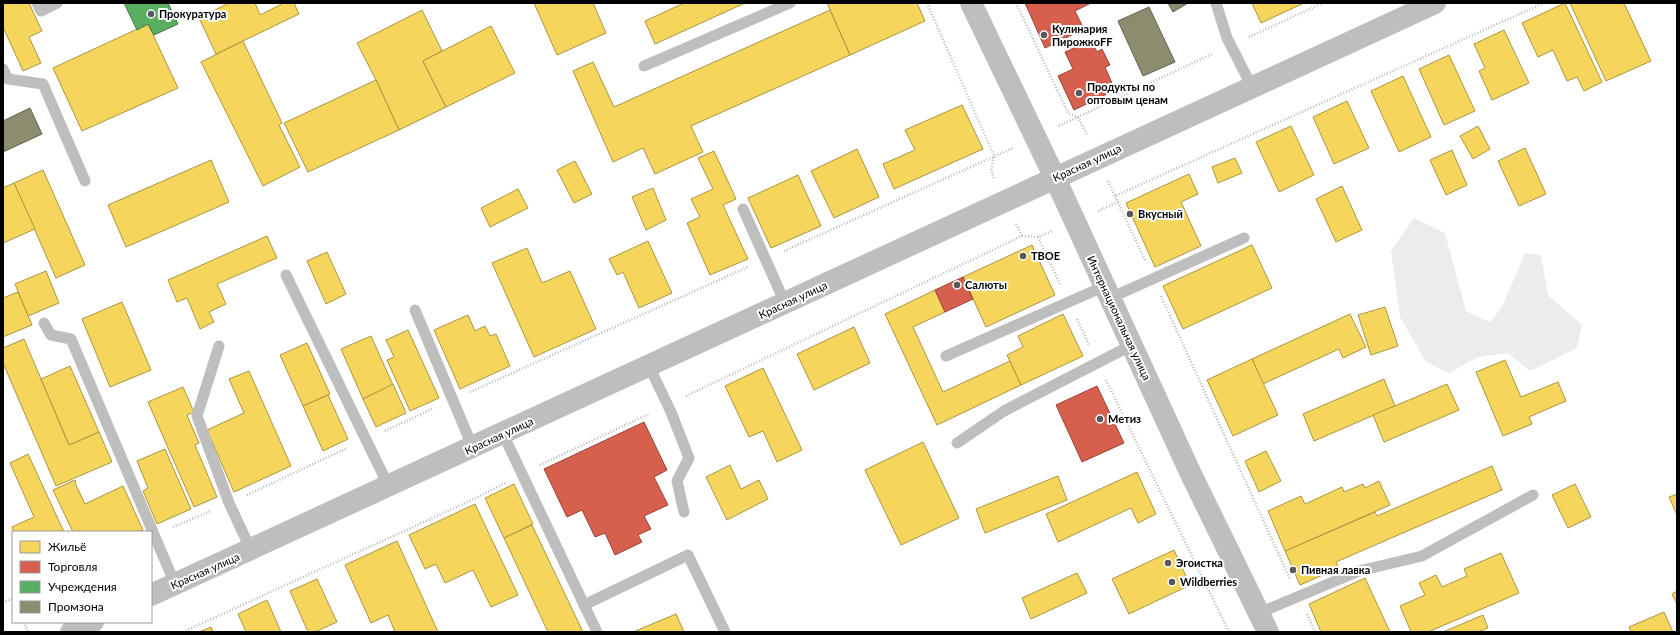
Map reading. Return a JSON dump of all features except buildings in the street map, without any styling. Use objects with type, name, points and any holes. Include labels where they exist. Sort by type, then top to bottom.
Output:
[{"type":"street","name":"Интернациональная улица","points":[[971,3],[1055,178],[1190,472],[1263,622]]},
{"type":"street","name":"Красная улица","points":[[152,595],[389,487],[1435,3]]},
{"type":"street","points":[[71,632],[91,623]]},
{"type":"lane","points":[[37,3],[41,11],[57,3]]},
{"type":"lane","points":[[644,66],[790,3]]},
{"type":"lane","points":[[1216,3],[1227,38],[1252,87]]},
{"type":"lane","points":[[3,69],[8,79],[43,84],[85,181]]},
{"type":"lane","points":[[743,209],[785,303]]},
{"type":"lane","points":[[946,356],[1069,302],[1108,292],[1244,238]]},
{"type":"lane","points":[[286,275],[389,487]]},
{"type":"lane","points":[[415,310],[473,448]]},
{"type":"lane","points":[[44,323],[51,335],[71,340],[175,584]]},
{"type":"lane","points":[[957,443],[1004,411],[1132,345]]},
{"type":"lane","points":[[219,346],[197,416],[229,503],[250,550]]},
{"type":"lane","points":[[649,366],[671,412],[689,458],[677,481],[684,512]]},
{"type":"lane","points":[[503,434],[597,632]]},
{"type":"lane","points":[[1263,622],[1298,597],[1359,571],[1422,556],[1533,495]]},
{"type":"lane","points":[[584,605],[688,555],[725,632]]},
{"type":"path","points":[[927,3],[994,156],[991,170]]},
{"type":"path","points":[[1016,3],[1068,113],[1078,117],[1323,3]]},
{"type":"path","points":[[1148,266],[1115,196],[1544,3]]},
{"type":"path","points":[[784,251],[994,156]]},
{"type":"path","points":[[679,399],[1022,236],[1038,237],[1097,362],[1229,632]]},
{"type":"path","points":[[464,394],[754,264]]},
{"type":"path","points":[[1161,294],[1315,632]]},
{"type":"path","points":[[172,528],[436,407]]},
{"type":"path","points":[[183,632],[472,500],[522,474],[651,413]]},
{"type":"path","points":[[3,603],[12,598]]},
{"type":"shaded area","points":[[1414,218],[1445,233],[1466,311],[1490,322],[1502,307],[1525,253],[1541,255],[1548,295],[1582,325],[1577,348],[1530,371],[1508,353],[1478,357],[1449,373],[1426,362],[1400,317],[1391,251]]},
{"type":"place","name":"Прокуратура","points":[[151,14]]},
{"type":"place","name":"Кулинария ПирожкоFF","points":[[1044,35]]},
{"type":"place","name":"Продукты по оптовым ценам","points":[[1079,93]]},
{"type":"place","name":"Вкусный","points":[[1130,214]]},
{"type":"place","name":"ТВОЕ","points":[[1023,256]]},
{"type":"place","name":"Салюты","points":[[957,285]]},
{"type":"place","name":"Метиз","points":[[1100,419]]},
{"type":"place","name":"Эгоистка","points":[[1168,563]]},
{"type":"place","name":"Пивная лавка","points":[[1293,570]]},
{"type":"place","name":"Wildberries","points":[[1172,582]]}]
